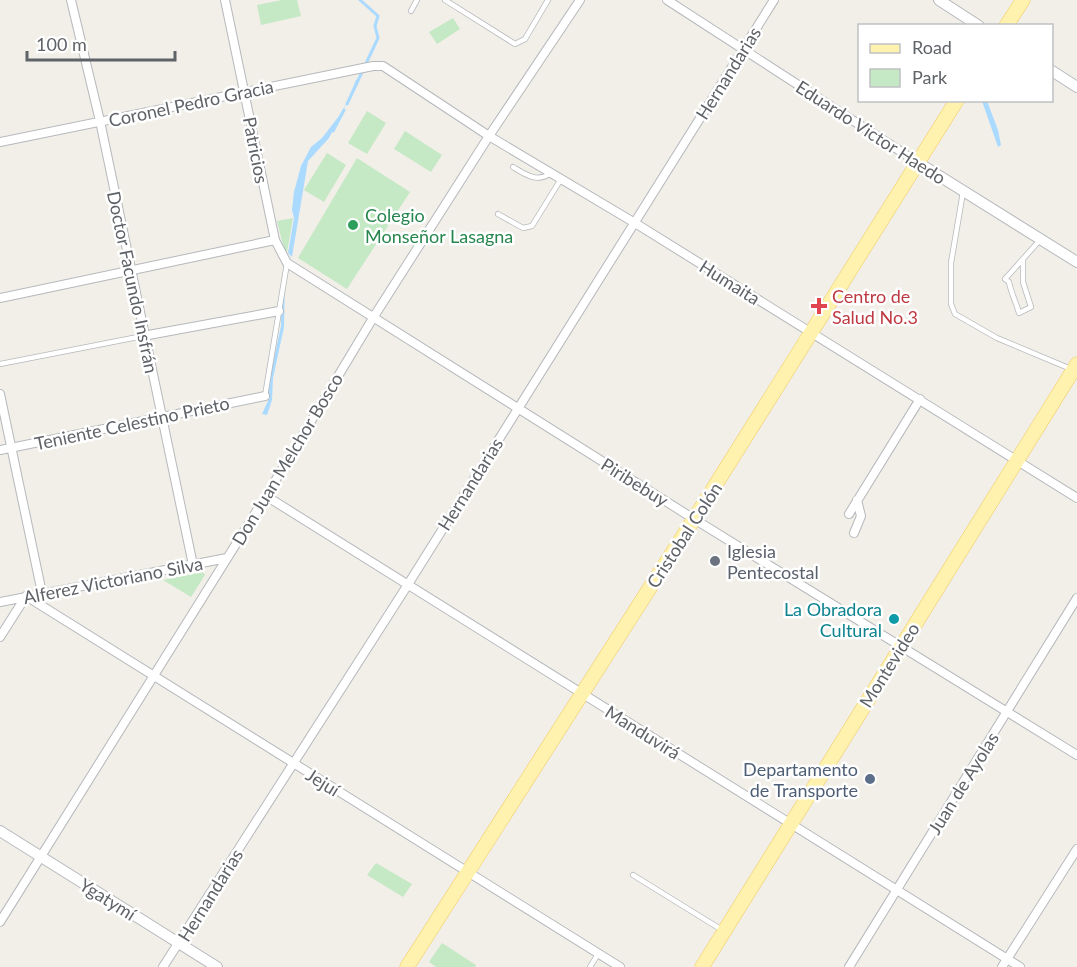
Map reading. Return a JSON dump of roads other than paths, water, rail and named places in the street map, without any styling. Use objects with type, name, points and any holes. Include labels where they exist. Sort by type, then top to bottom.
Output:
[{"type":"main road","points":[[1007,24],[1023,0]]},
{"type":"main road","name":"Cristobal Colón","points":[[407,967],[812,333],[956,102]]},
{"type":"main road","name":"Montevideo","points":[[702,967],[1075,367]]},
{"type":"street","name":"Doctor Facundo Insfrán","points":[[71,0],[100,122],[193,565]]},
{"type":"street","name":"Patricios","points":[[225,0],[275,240],[287,263]]},
{"type":"street","name":"Don Juan Melchor Bosco","points":[[0,922],[266,496],[373,318],[489,136],[580,0]]},
{"type":"street","name":"Eduardo Victor Haedo","points":[[667,0],[963,192],[1077,262]]},
{"type":"street","name":"Hernandarias","points":[[163,967],[407,586],[774,0]]},
{"type":"street","points":[[939,0],[976,24]]},
{"type":"street","name":"Coronel Pedro Gracia","points":[[0,142],[244,91],[378,66]]},
{"type":"street","name":"Humaita","points":[[378,66],[1077,498]]},
{"type":"street","points":[[1053,72],[1077,87]]},
{"type":"street","points":[[0,298],[275,240]]},
{"type":"street","name":"Piribebuy","points":[[287,263],[694,519],[1077,755]]},
{"type":"street","points":[[144,336],[279,311]]},
{"type":"street","points":[[0,394],[42,593]]},
{"type":"street","name":"Teniente Celestino Prieto","points":[[0,450],[265,396]]},
{"type":"street","points":[[849,514],[920,399]]},
{"type":"street","name":"Manduvirá","points":[[266,496],[897,890],[1005,963],[1020,967]]},
{"type":"street","points":[[854,533],[861,516],[857,500]]},
{"type":"street","name":"Alferez Victoriano Silva","points":[[0,602],[227,558]]},
{"type":"street","points":[[0,637],[26,596]]},
{"type":"street","name":"Jejuí","points":[[26,596],[620,967]]},
{"type":"street","name":"Juan de Ayolas","points":[[849,967],[1077,598]]},
{"type":"street","name":"Ygatymí","points":[[0,831],[217,967]]},
{"type":"street","points":[[1005,963],[1077,849]]},
{"type":"lane","points":[[411,10],[417,0]]},
{"type":"lane","points":[[445,0],[515,44],[525,39],[548,0]]},
{"type":"lane","points":[[513,167],[540,179],[551,173]]},
{"type":"lane","points":[[498,214],[523,228],[532,226],[561,179]]},
{"type":"lane","points":[[963,192],[951,263],[951,304],[955,314],[997,338],[1075,367]]},
{"type":"lane","points":[[1023,259],[1023,282],[1031,308],[1019,313],[1016,301],[1012,298],[1009,282],[1005,279],[1040,240]]},
{"type":"lane","points":[[265,396],[287,263]]},
{"type":"lane","points":[[0,364],[144,336]]},
{"type":"lane","points":[[633,875],[724,931]]},
{"type":"lane","points":[[590,967],[599,954]]},
{"type":"water","points":[[360,77],[349,99],[356,80]]},
{"type":"water","points":[[982,102],[987,102],[998,130],[1001,145],[998,147]]},
{"type":"water","points":[[347,103],[329,138],[308,161],[292,257],[288,253],[294,218],[292,210],[301,166],[311,147],[322,138]]},
{"type":"water","points":[[282,276],[285,277],[284,327],[273,378],[272,400],[267,415],[262,414],[268,401],[269,381],[281,326]]},
{"type":"waterway","points":[[347,104],[378,38],[375,26],[378,16],[360,0]]},
{"type":"waterway","points":[[333,131],[344,110]]},
{"type":"place","name":"Colegio Monseñor Lasagna","points":[[353,225]]},
{"type":"place","name":"Centro de Salud No.3","points":[[819,306]]},
{"type":"place","name":"Iglesia Pentecostal","points":[[715,561]]},
{"type":"place","name":"La Obradora Cultural","points":[[894,619]]},
{"type":"place","name":"Departamento de Transporte","points":[[870,779]]}]
